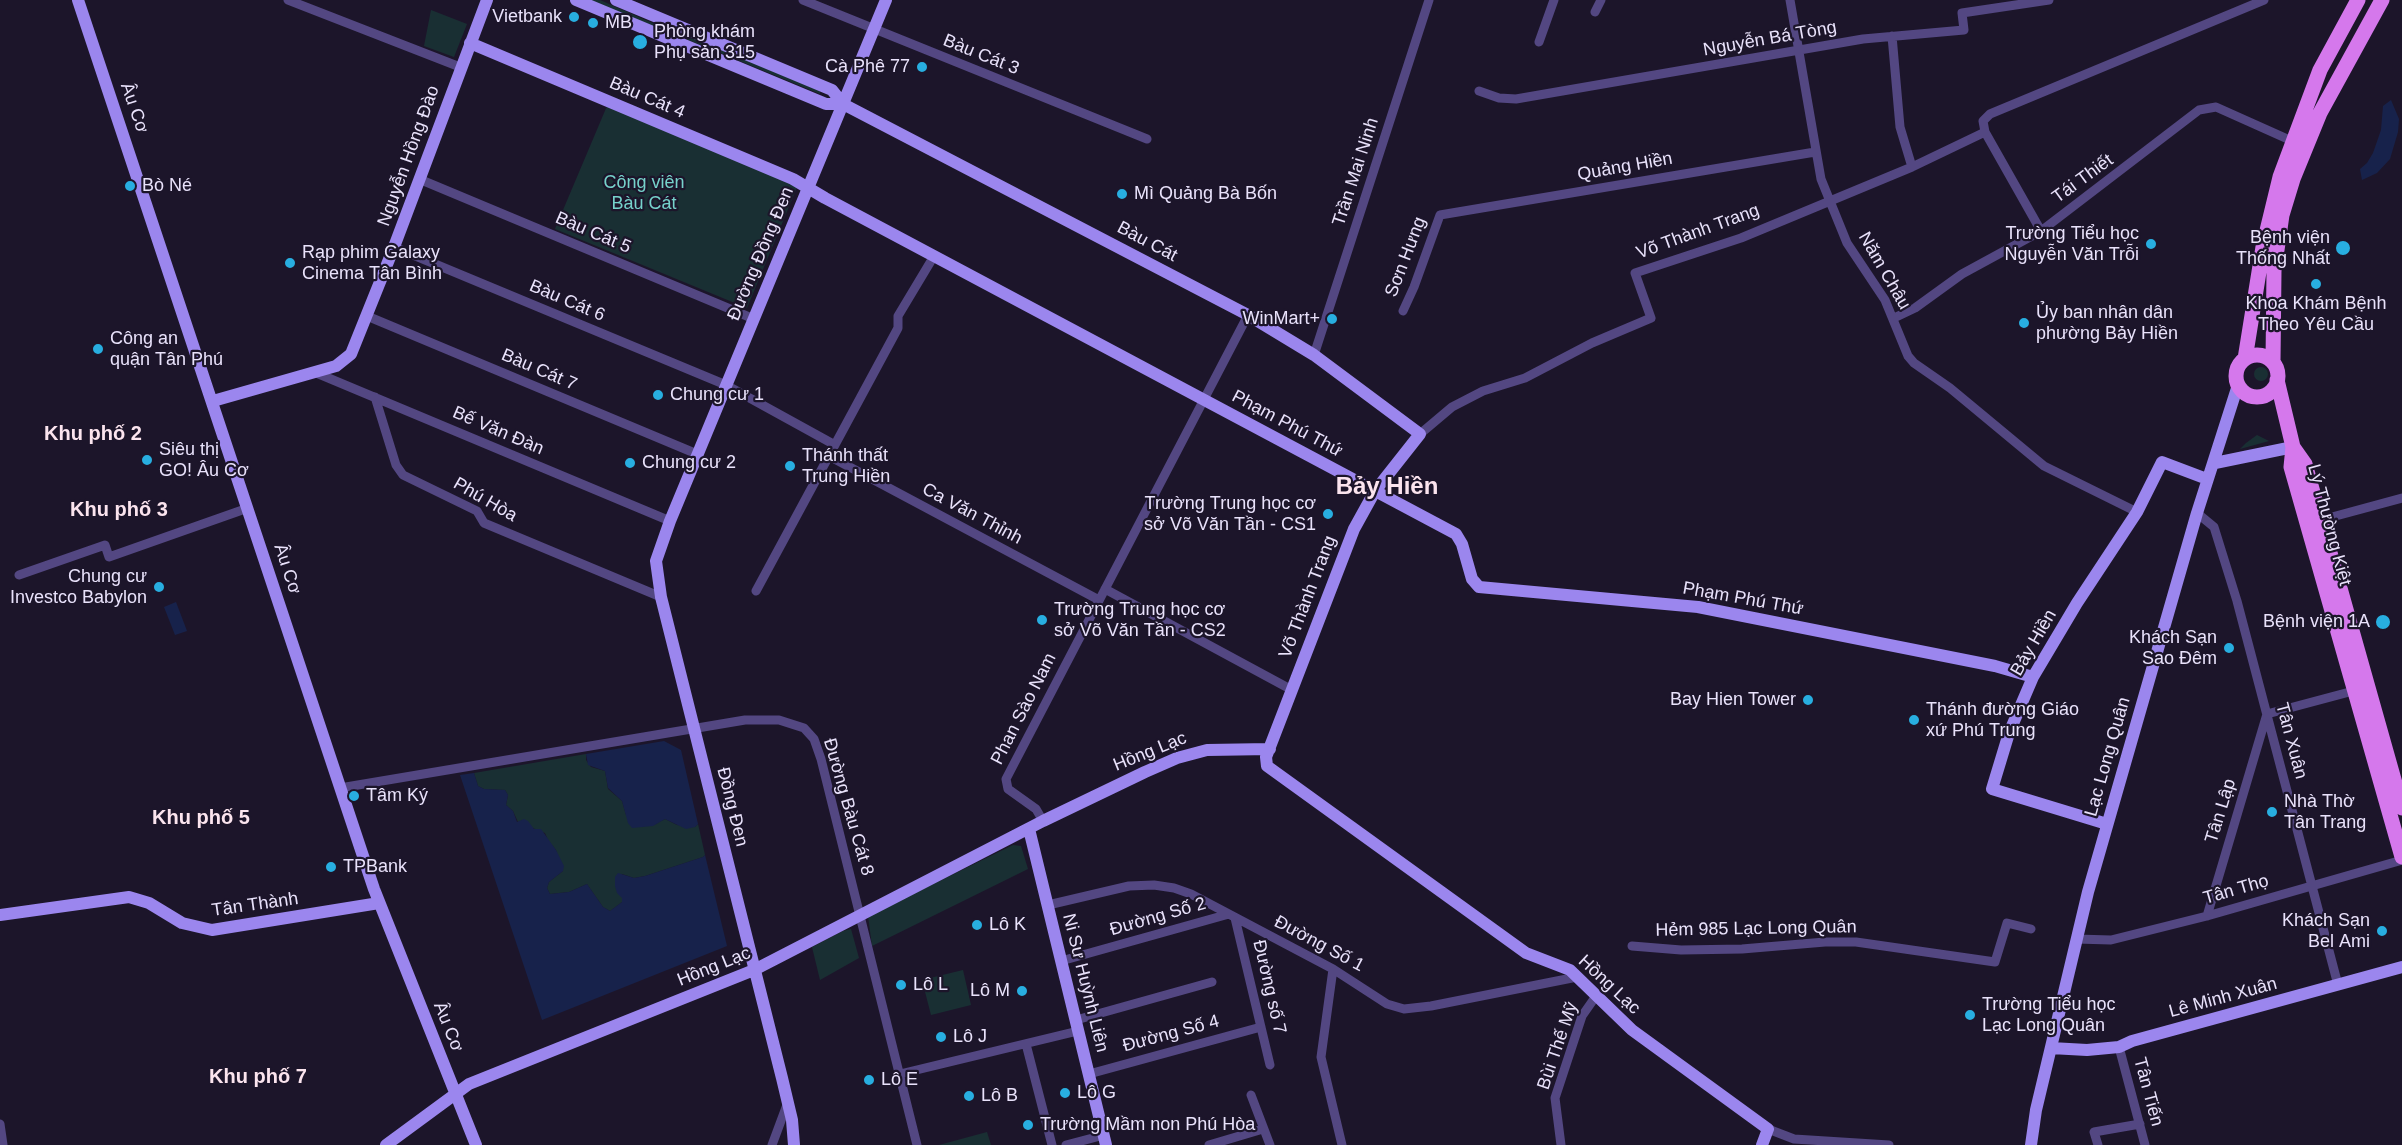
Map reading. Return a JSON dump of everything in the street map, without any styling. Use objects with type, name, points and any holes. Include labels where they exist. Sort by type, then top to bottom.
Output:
[{"type":"main road","points":[[2273,362],[2274,271],[2282,215],[2293,179],[2320,113],[2382,0]]},
{"type":"main road","points":[[2245,359],[2256,355],[2273,362],[2277,380],[2269,392],[2259,396],[2244,392],[2238,385],[2237,369],[2245,359],[2269,221],[2292,141],[2326,57],[2353,1]]},
{"type":"main road","name":"Lý Thường Kiệt","points":[[2277,380],[2293,447],[2291,467],[2402,808]]},
{"type":"main road","name":"Lý Thường Kiệt","points":[[2293,447],[2305,464],[2321,520],[2402,858]]},
{"type":"street","name":"Âu Cơ","points":[[78,0],[340,788],[380,903],[476,1145]]},
{"type":"street","points":[[288,0],[460,67]]},
{"type":"street","name":"Nguyễn Hồng Đào","points":[[213,401],[336,366],[346,360],[355,346],[367,316],[487,0]]},
{"type":"street","name":"Bàu Cát","points":[[576,0],[826,104],[843,104]]},
{"type":"street","name":"Bàu Cát","points":[[616,0],[832,90],[843,104],[1248,315],[1314,355],[1420,434]]},
{"type":"street","name":"Bàu Cát 3","points":[[803,0],[1147,139]]},
{"type":"street","name":"Đường Đồng Đen","points":[[670,521],[886,0]]},
{"type":"street","name":"Trần Mai Ninh","points":[[1314,355],[1429,0]]},
{"type":"street","points":[[1539,42],[1554,0]]},
{"type":"street","points":[[1595,12],[1601,0]]},
{"type":"street","name":"Năm Châu","points":[[1790,0],[1819,171],[1846,243],[1885,300],[1894,318],[1904,349],[1914,363],[1950,388],[2044,466],[2137,512]]},
{"type":"street","name":"Nguyễn Bá Tòng","points":[[1479,91],[1499,98],[1516,99],[1892,36],[1964,30],[1962,13],[2049,0]]},
{"type":"street","points":[[2041,231],[1985,132],[1983,121],[1990,114],[2259,1]]},
{"type":"street","points":[[673,40],[679,26]]},
{"type":"street","points":[[1892,36],[1900,128],[1912,166]]},
{"type":"street","name":"Bàu Cát 4","points":[[470,43],[793,178],[808,188]]},
{"type":"street","name":"Tái Thiết","points":[[1894,318],[1915,308],[1962,274],[2041,231],[2204,108],[2216,107],[2292,141]]},
{"type":"street","name":"Võ Thành Trang","points":[[1270,749],[1347,545],[1375,491],[1420,434],[1452,408],[1483,391],[1525,378],[1592,343],[1651,318],[1635,273],[1741,238],[1912,166],[1985,132]]},
{"type":"street","name":"Quảng Hiền","points":[[1440,215],[1815,152]]},
{"type":"street","name":"Bàu Cát 5","points":[[419,178],[754,319]]},
{"type":"street","name":"Phạm Phú Thứ","points":[[808,188],[1456,534],[1462,544],[1472,579],[1482,588],[1698,607],[1995,666],[2033,676]]},
{"type":"street","name":"Sơn Hưng","points":[[1403,311],[1440,215]]},
{"type":"street","name":"Bàu Cát 6","points":[[394,247],[726,385],[835,445]]},
{"type":"street","points":[[756,591],[898,328],[898,316],[934,256]]},
{"type":"street","name":"Phan Sào Nam","points":[[1043,821],[1034,807],[1008,789],[1006,778],[1248,315]]},
{"type":"street","name":"Bàu Cát 7","points":[[367,316],[697,454]]},
{"type":"street","name":"Bế Văn Đàn","points":[[315,372],[670,521]]},
{"type":"street","name":"Lạc Long Quân","points":[[2031,1145],[2036,1110],[2076,939],[2107,824],[2207,479],[2215,463],[2238,385]]},
{"type":"street","name":"Phú Hòa","points":[[375,397],[396,465],[404,475],[477,511],[484,523],[661,597]]},
{"type":"street","points":[[2215,463],[2293,447]]},
{"type":"street","name":"Ca Văn Thỉnh","points":[[829,456],[1099,600]]},
{"type":"street","name":"Bảy Hiền","points":[[2107,824],[1992,789],[2009,732],[2033,676],[2077,603],[2137,512],[2162,462],[2207,479]]},
{"type":"street","points":[[2321,520],[2402,498]]},
{"type":"street","points":[[19,575],[105,545],[109,557],[248,508]]},
{"type":"street","name":"Tân Xuân","points":[[2197,513],[2214,526],[2237,601],[2338,985]]},
{"type":"street","name":"Đồng Đen","points":[[670,521],[656,561],[661,597],[788,1102],[794,1145]]},
{"type":"street","points":[[1105,589],[1292,690]]},
{"type":"street","points":[[2267,714],[2362,689]]},
{"type":"street","name":"Tân Lập","points":[[2207,916],[2267,714]]},
{"type":"street","name":"Đường Bàu Cát 8","points":[[340,788],[693,727],[766,718],[792,723],[808,732],[820,753],[917,1145]]},
{"type":"street","name":"Hồng Lạc","points":[[386,1145],[455,1093],[478,1080],[754,970],[1043,821],[1145,772],[1187,755],[1222,749],[1270,749],[1266,762],[1270,769],[1529,955],[1566,967],[1632,1030],[1768,1129]]},
{"type":"street","name":"Ni Sư Huỳnh Liên","points":[[1029,829],[1105,1140]]},
{"type":"street","name":"Tân Thọ","points":[[2076,939],[2111,940],[2207,916],[2402,858]]},
{"type":"street","name":"Đường Số 1","points":[[1048,905],[1129,886],[1154,885],[1186,892],[1333,969],[1387,1004],[1408,1009],[1577,977]]},
{"type":"street","name":"Tân Thành","points":[[0,915],[129,897],[149,903],[182,923],[212,930],[380,903]]},
{"type":"street","name":"Đường Số 2","points":[[1061,961],[1232,916]]},
{"type":"street","name":"Đường số 7","points":[[1232,916],[1270,1065]]},
{"type":"street","name":"Hẻm 985 Lạc Long Quân","points":[[1632,946],[1681,950],[1742,949],[1825,942],[1856,942],[1995,962],[2007,923],[2031,929]]},
{"type":"street","name":"Lê Minh Xuân","points":[[2051,1048],[2087,1050],[2119,1047],[2132,1041],[2402,967]]},
{"type":"street","points":[[1333,969],[1321,1057],[1342,1145]]},
{"type":"street","points":[[900,1074],[1026,1044],[1212,982]]},
{"type":"street","name":"Bùi Thế Mỹ","points":[[1562,1145],[1555,1098],[1582,1016],[1596,996]]},
{"type":"street","name":"Đường Số 4","points":[[1089,1074],[1261,1027]]},
{"type":"street","points":[[1026,1044],[1052,1145]]},
{"type":"street","name":"Tân Tiến","points":[[2119,1047],[2145,1145]]},
{"type":"street","points":[[1251,1095],[1270,1145]]},
{"type":"street","points":[[772,1145],[788,1102]]},
{"type":"street","points":[[0,1124],[3,1145]]},
{"type":"street","points":[[2098,1145],[2094,1132],[2140,1124]]},
{"type":"street","points":[[1209,1145],[1263,1129]]},
{"type":"street","points":[[1762,1145],[1768,1129],[1794,1139],[1889,1145]]},
{"type":"street","points":[[1066,1145],[1105,1140]]},
{"type":"green space","points":[[588,0],[600,0],[664,28],[663,30]]},
{"type":"green space","points":[[431,10],[467,24],[454,57],[424,46]]},
{"type":"green space","points":[[688,36],[820,91],[820,94],[686,39]]},
{"type":"green space","name":"Công viên Bàu Cát","points":[[607,106],[798,185],[747,308],[555,229]]},
{"type":"green space","points":[[2261,367],[2266,369],[2268,374],[2266,379],[2261,381],[2256,379],[2254,374],[2256,369]]},
{"type":"green space","points":[[2257,435],[2269,441],[2240,449],[2246,443]]},
{"type":"green space","points":[[586,754],[586,760],[591,767],[605,771],[608,789],[622,801],[626,815],[652,826],[665,819],[677,825],[695,827],[698,824],[705,855],[645,876],[634,878],[622,874],[622,902],[610,911],[603,907],[587,884],[569,892],[550,894],[547,888],[549,882],[563,871],[556,850],[545,833],[518,822],[513,811],[506,805],[508,795],[505,790],[484,789],[478,786],[474,773]]},
{"type":"green space","points":[[1013,845],[1021,846],[1028,869],[872,946],[868,916]]},
{"type":"green space","points":[[851,929],[859,958],[820,980],[812,947]]},
{"type":"green space","points":[[963,970],[971,1005],[931,1015],[922,980]]},
{"type":"green space","points":[[987,1132],[991,1145],[939,1145]]},
{"type":"water","points":[[2391,100],[2399,119],[2398,132],[2390,159],[2377,173],[2362,180],[2360,169],[2373,153],[2381,130],[2383,106]]},
{"type":"water","points":[[176,602],[187,631],[175,635],[164,607]]},
{"type":"water","points":[[664,741],[681,750],[698,824],[686,829],[665,819],[653,826],[632,828],[628,823],[622,801],[608,788],[605,771],[588,765],[586,754]]},
{"type":"water","points":[[474,773],[478,786],[484,789],[505,790],[508,795],[506,805],[513,811],[517,822],[524,819],[534,829],[541,829],[556,850],[564,866],[563,871],[549,882],[547,888],[550,894],[569,892],[587,884],[603,907],[610,911],[622,902],[615,886],[615,877],[618,873],[634,878],[645,876],[705,855],[727,946],[542,1020],[460,775]]},
{"type":"place","name":"Vietbank","points":[[574,17]]},
{"type":"place","name":"MB","points":[[593,23]]},
{"type":"place","name":"Phòng khám Phụ sản 315","points":[[640,42]]},
{"type":"place","name":"Cà Phê 77","points":[[922,67]]},
{"type":"place","name":"Bò Né","points":[[130,186]]},
{"type":"place","name":"Mì Quảng Bà Bốn","points":[[1122,194]]},
{"type":"place","name":"Trường Tiểu học Nguyễn Văn Trỗi","points":[[2151,244]]},
{"type":"place","name":"Bệnh viện Thống Nhất","points":[[2343,248]]},
{"type":"place","name":"Rạp phim Galaxy Cinema Tân Bình","points":[[290,263]]},
{"type":"place","name":"Khoa Khám Bệnh Theo Yêu Cầu","points":[[2316,284]]},
{"type":"place","name":"WinMart+","points":[[1332,319]]},
{"type":"place","name":"Ủy ban nhân dân phường Bảy Hiền","points":[[2024,323]]},
{"type":"place","name":"Công an quận Tân Phú","points":[[98,349]]},
{"type":"place","name":"Chung cư 1","points":[[658,395]]},
{"type":"place","name":"Siêu thị GO! Âu Cơ","points":[[147,460]]},
{"type":"place","name":"Chung cư 2","points":[[630,463]]},
{"type":"place","name":"Thánh thất Trung Hiền","points":[[790,466]]},
{"type":"place","name":"Trường Trung học cơ sở Võ Văn Tần - CS1","points":[[1328,514]]},
{"type":"place","name":"Chung cư Investco Babylon","points":[[159,587]]},
{"type":"place","name":"Trường Trung học cơ sở Võ Văn Tần - CS2","points":[[1042,620]]},
{"type":"place","name":"Bệnh viện 1A","points":[[2383,622]]},
{"type":"place","name":"Khách Sạn Sao Đêm","points":[[2229,648]]},
{"type":"place","name":"Bay Hien Tower","points":[[1808,700]]},
{"type":"place","name":"Thánh đường Giáo xứ Phú Trung","points":[[1914,720]]},
{"type":"place","name":"Tâm Ký","points":[[354,796]]},
{"type":"place","name":"Nhà Thờ Tân Trang","points":[[2272,812]]},
{"type":"place","name":"TPBank","points":[[331,867]]},
{"type":"place","name":"Lô K","points":[[977,925]]},
{"type":"place","name":"Khách Sạn Bel Ami","points":[[2382,931]]},
{"type":"place","name":"Lô L","points":[[901,985]]},
{"type":"place","name":"Lô M","points":[[1022,991]]},
{"type":"place","name":"Trường Tiểu học Lạc Long Quân","points":[[1970,1015]]},
{"type":"place","name":"Lô J","points":[[941,1037]]},
{"type":"place","name":"Lô E","points":[[869,1080]]},
{"type":"place","name":"Lô G","points":[[1065,1093]]},
{"type":"place","name":"Lô B","points":[[969,1096]]},
{"type":"place","name":"Trường Mầm non Phú Hòa","points":[[1028,1125]]},
{"type":"district","name":"Khu phố 2","points":[[93,434]]},
{"type":"district","name":"Bảy Hiền","points":[[1387,487]]},
{"type":"district","name":"Khu phố 3","points":[[119,510]]},
{"type":"district","name":"Khu phố 5","points":[[201,818]]},
{"type":"district","name":"Khu phố 7","points":[[258,1077]]}]
